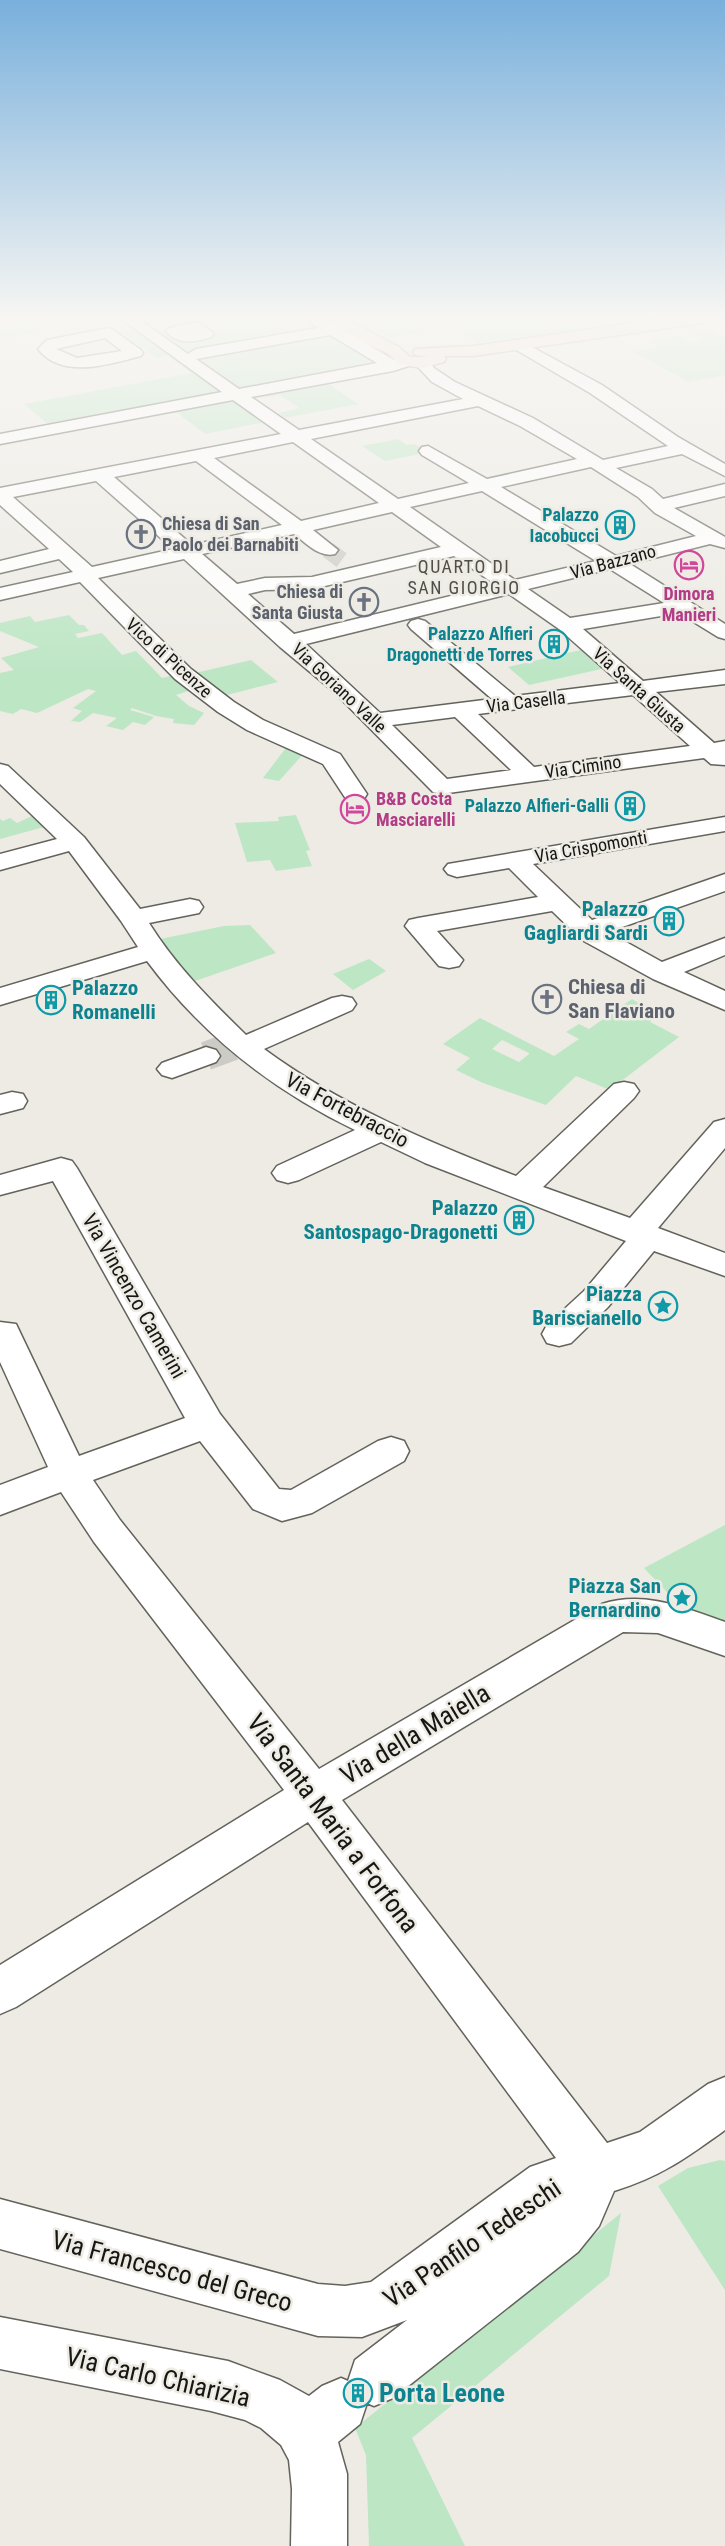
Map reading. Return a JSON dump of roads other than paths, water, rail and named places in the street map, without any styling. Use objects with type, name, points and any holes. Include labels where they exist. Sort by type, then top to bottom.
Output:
[{"type":"street","points":[[0,494],[293,437]]},
{"type":"street","name":"Via Santa Giusta","points":[[298,437],[566,625],[637,689],[719,754]]},
{"type":"street","points":[[546,437],[589,464],[649,495],[659,506],[719,542]]},
{"type":"street","points":[[667,437],[725,471]]},
{"type":"street","points":[[0,594],[484,486],[589,464],[684,448]]},
{"type":"street","points":[[428,451],[685,606],[725,633]]},
{"type":"street","points":[[199,455],[343,561]]},
{"type":"street","name":"Via Goriano Valle","points":[[99,474],[189,551],[376,720],[441,787]]},
{"type":"street","points":[[659,506],[725,490]]},
{"type":"street","name":"Vico di Picenze","points":[[0,494],[86,575],[124,617],[183,674],[226,707],[255,725],[334,760],[355,794]]},
{"type":"street","name":"Via Bazzano","points":[[288,642],[410,618],[467,599],[612,562],[719,542]]},
{"type":"street","points":[[234,591],[265,584],[307,584],[343,561],[457,549]]},
{"type":"street","points":[[0,567],[62,552]]},
{"type":"street","points":[[566,625],[685,606]]},
{"type":"street","points":[[410,618],[511,704]]},
{"type":"street","name":"Via Casella","points":[[376,720],[725,677]]},
{"type":"street","points":[[461,710],[530,775]]},
{"type":"street","name":"Via Cimino","points":[[441,787],[719,754]]},
{"type":"street","name":"Via Fortebraccio","points":[[4,774],[75,842],[133,918],[153,951],[183,988],[239,1046],[297,1087],[436,1156],[641,1235],[725,1264]]},
{"type":"street","name":"Via Crispomonti","points":[[457,869],[725,824]]},
{"type":"street","points":[[0,862],[75,842]]},
{"type":"street","points":[[515,860],[584,929],[663,972],[725,1002]]},
{"type":"street","points":[[584,929],[725,882]]},
{"type":"street","points":[[449,960],[418,926],[556,902]]},
{"type":"street","points":[[133,918],[190,907]]},
{"type":"street","points":[[663,972],[725,946]]},
{"type":"street","points":[[0,997],[153,951]]},
{"type":"street","points":[[239,1046],[342,1004]]},
{"type":"street","points":[[172,1069],[206,1056]]},
{"type":"street","points":[[521,1190],[624,1091]]},
{"type":"street","points":[[560,1334],[608,1286],[641,1235],[697,1159],[725,1129]]},
{"type":"street","points":[[288,1173],[380,1130]]},
{"type":"street","name":"Via Vincenzo Camerini","points":[[0,1185],[61,1168],[207,1424],[263,1496],[271,1502],[282,1506],[299,1503],[391,1451]]},
{"type":"street","name":"Via Santa Maria a Forfona","points":[[1,1331],[69,1474],[107,1531],[313,1795],[597,2170]]},
{"type":"street","points":[[0,1500],[207,1424]]},
{"type":"street","name":"Via della Maiella","points":[[0,1991],[313,1795],[605,1622],[627,1614],[654,1615],[720,1645]]},
{"type":"street","name":"Via Panfilo Tedeschi","points":[[344,2313],[374,2309],[388,2302],[548,2185],[624,2164],[647,2154],[725,2101]]},
{"type":"street","points":[[319,2546],[318,2478],[315,2457],[340,2406],[560,2234],[581,2208],[597,2170]]},
{"type":"street","name":"Via Francesco del Greco","points":[[0,2224],[318,2310],[344,2313]]},
{"type":"street","name":"Via Carlo Chiarizia","points":[[0,2343],[196,2381],[254,2396],[285,2413],[340,2406]]},
{"type":"tunnel","points":[[328,550],[343,561]]},
{"type":"tunnel","points":[[206,1056],[233,1046]]},
{"type":"place","name":"Palazzo Iacobucci","points":[[620,525]]},
{"type":"place","name":"Chiesa di San Paolo dei Barnabiti","points":[[141,534]]},
{"type":"place","name":"Dimora Manieri","points":[[689,565]]},
{"type":"place","name":"Chiesa di Santa Giusta","points":[[364,602]]},
{"type":"place","name":"Palazzo Alfieri Dragonetti de Torres","points":[[554,644]]},
{"type":"place","name":"Palazzo Alfieri-Galli","points":[[630,806]]},
{"type":"place","name":"B&B Costa Masciarelli","points":[[355,809]]},
{"type":"place","name":"Palazzo Gagliardi Sardi","points":[[669,921]]},
{"type":"place","name":"Chiesa di San Flaviano","points":[[547,999]]},
{"type":"place","name":"Palazzo Romanelli","points":[[51,1000]]},
{"type":"place","name":"Palazzo Santospago-Dragonetti","points":[[519,1220]]},
{"type":"place","name":"Piazza Bariscianello","points":[[663,1306]]},
{"type":"place","name":"Piazza San Bernardino","points":[[682,1598]]},
{"type":"place","name":"Porta Leone","points":[[358,2393]]},
{"type":"district","name":"QUARTO DI SAN GIORGIO","points":[[464,577]]}]
